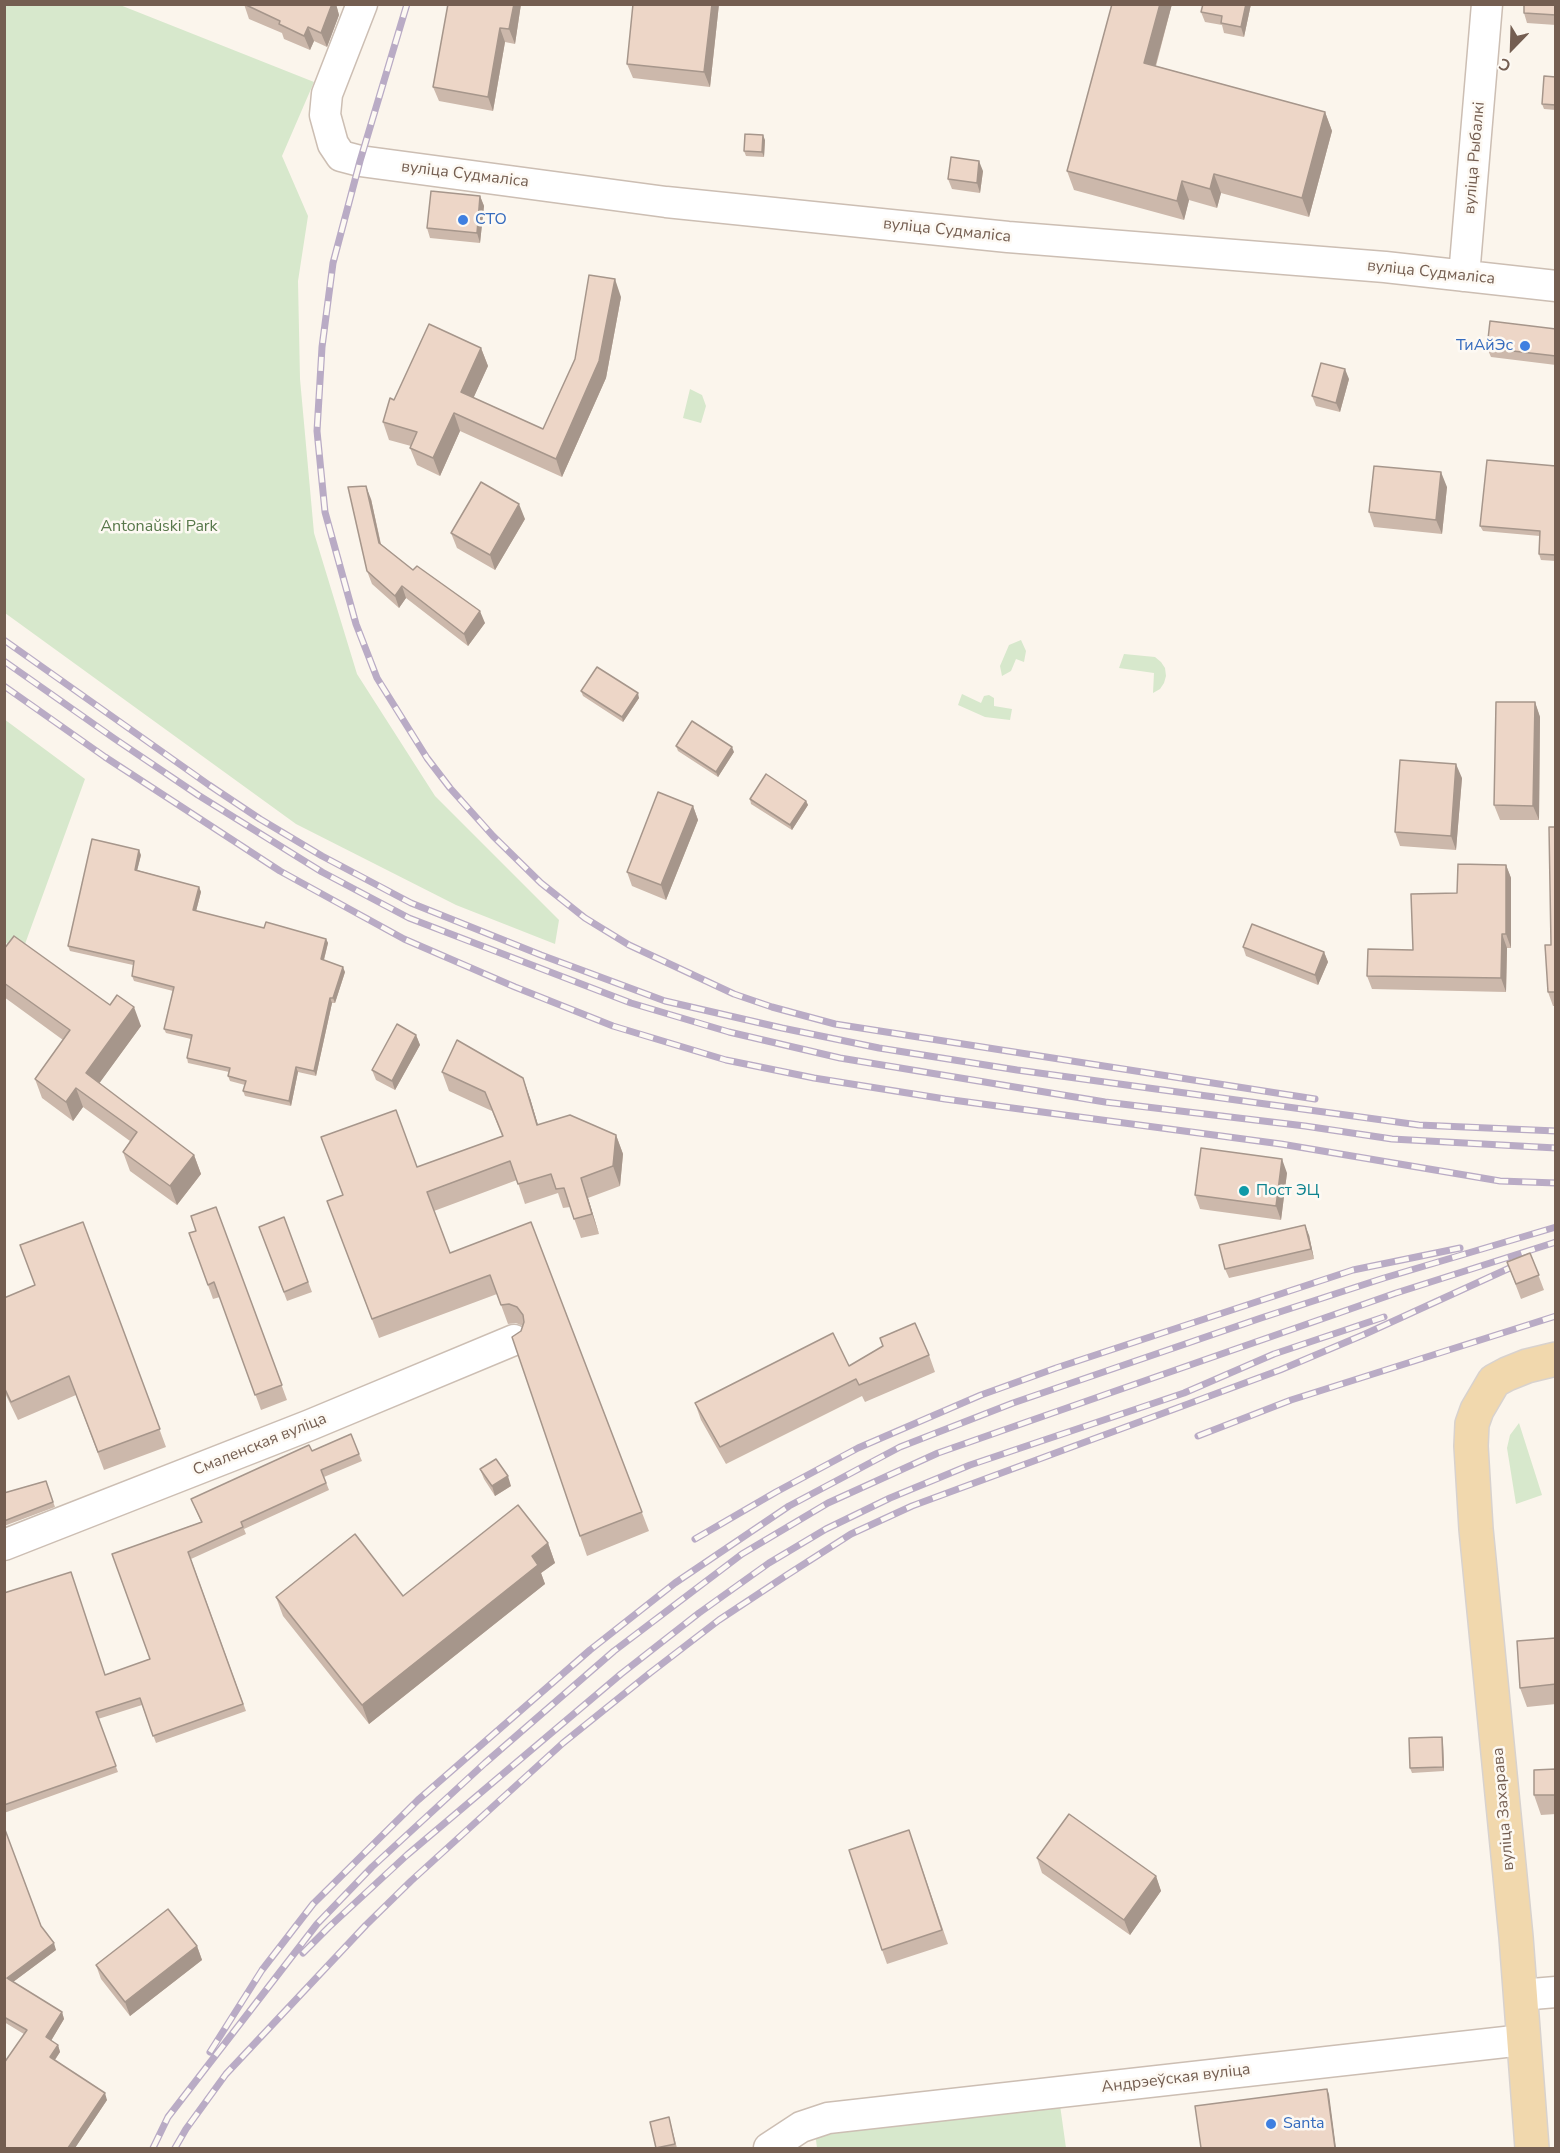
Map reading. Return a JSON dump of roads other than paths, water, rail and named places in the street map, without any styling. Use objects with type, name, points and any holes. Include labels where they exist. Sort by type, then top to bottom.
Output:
[{"type":"main road","name":"вуліца Захарава","points":[[1532,2148],[1516,1937],[1471,1470],[1472,1424],[1484,1395],[1494,1382],[1527,1366],[1556,1359]]},
{"type":"street","name":"вуліца Судмаліса","points":[[362,4],[327,94],[325,115],[329,132],[341,156],[360,161],[666,202],[1008,237],[1384,267],[1556,286]]},
{"type":"street","name":"вуліца Рыбалкі","points":[[1464,276],[1487,4]]},
{"type":"street","name":"Смаленская вуліца","points":[[4,1545],[310,1425],[514,1340]]},
{"type":"street","points":[[1520,1995],[1556,1992]]},
{"type":"street","name":"Андрэеўская вуліца","points":[[769,2148],[801,2127],[828,2118],[1523,2040]]},
{"type":"railway","points":[[407,4],[360,161],[333,263],[322,347],[317,431],[325,512],[356,624],[377,678],[427,758],[450,788],[493,836],[541,883],[585,918],[629,945],[734,994],[835,1024],[1315,1099]]},
{"type":"railway","points":[[4,640],[209,785],[322,856],[411,903],[665,1001],[879,1048],[1017,1070],[1419,1125],[1556,1131]]},
{"type":"railway","points":[[4,661],[198,795],[322,872],[409,918],[631,1003],[729,1032],[840,1058],[1105,1102],[1392,1139],[1556,1148]]},
{"type":"railway","points":[[4,686],[105,757],[280,871],[404,939],[613,1026],[726,1060],[814,1078],[945,1099],[1281,1144],[1500,1181],[1556,1183]]},
{"type":"railway","points":[[210,2052],[262,1970],[313,1904],[418,1800],[590,1650],[675,1583],[789,1506],[900,1447],[1013,1403],[1384,1278],[1556,1227]]},
{"type":"railway","points":[[153,2148],[168,2117],[317,1924],[372,1867],[485,1763],[614,1651],[742,1554],[828,1503],[938,1453],[1396,1293],[1556,1242]]},
{"type":"railway","points":[[695,1539],[858,1448],[981,1395],[1353,1270],[1460,1248]]},
{"type":"railway","points":[[175,2148],[226,2074],[366,1925],[411,1881],[563,1743],[719,1620],[787,1575],[851,1534],[912,1506],[1280,1370],[1525,1261]]},
{"type":"railway","points":[[1198,1436],[1291,1400],[1556,1316]]},
{"type":"railway","points":[[303,1953],[407,1855],[621,1674],[699,1613],[769,1563],[826,1529],[890,1498],[970,1465],[1184,1393],[1274,1354],[1384,1317]]},
{"type":"place","name":"СТО","points":[[463,220]]},
{"type":"place","name":"ТиАйЭс","points":[[1525,346]]},
{"type":"place","name":"Пост ЭЦ","points":[[1244,1191]]},
{"type":"place","name":"Santa","points":[[1271,2124]]},
{"type":"park label","name":"Antonaŭski Park","points":[[159,527]]}]
